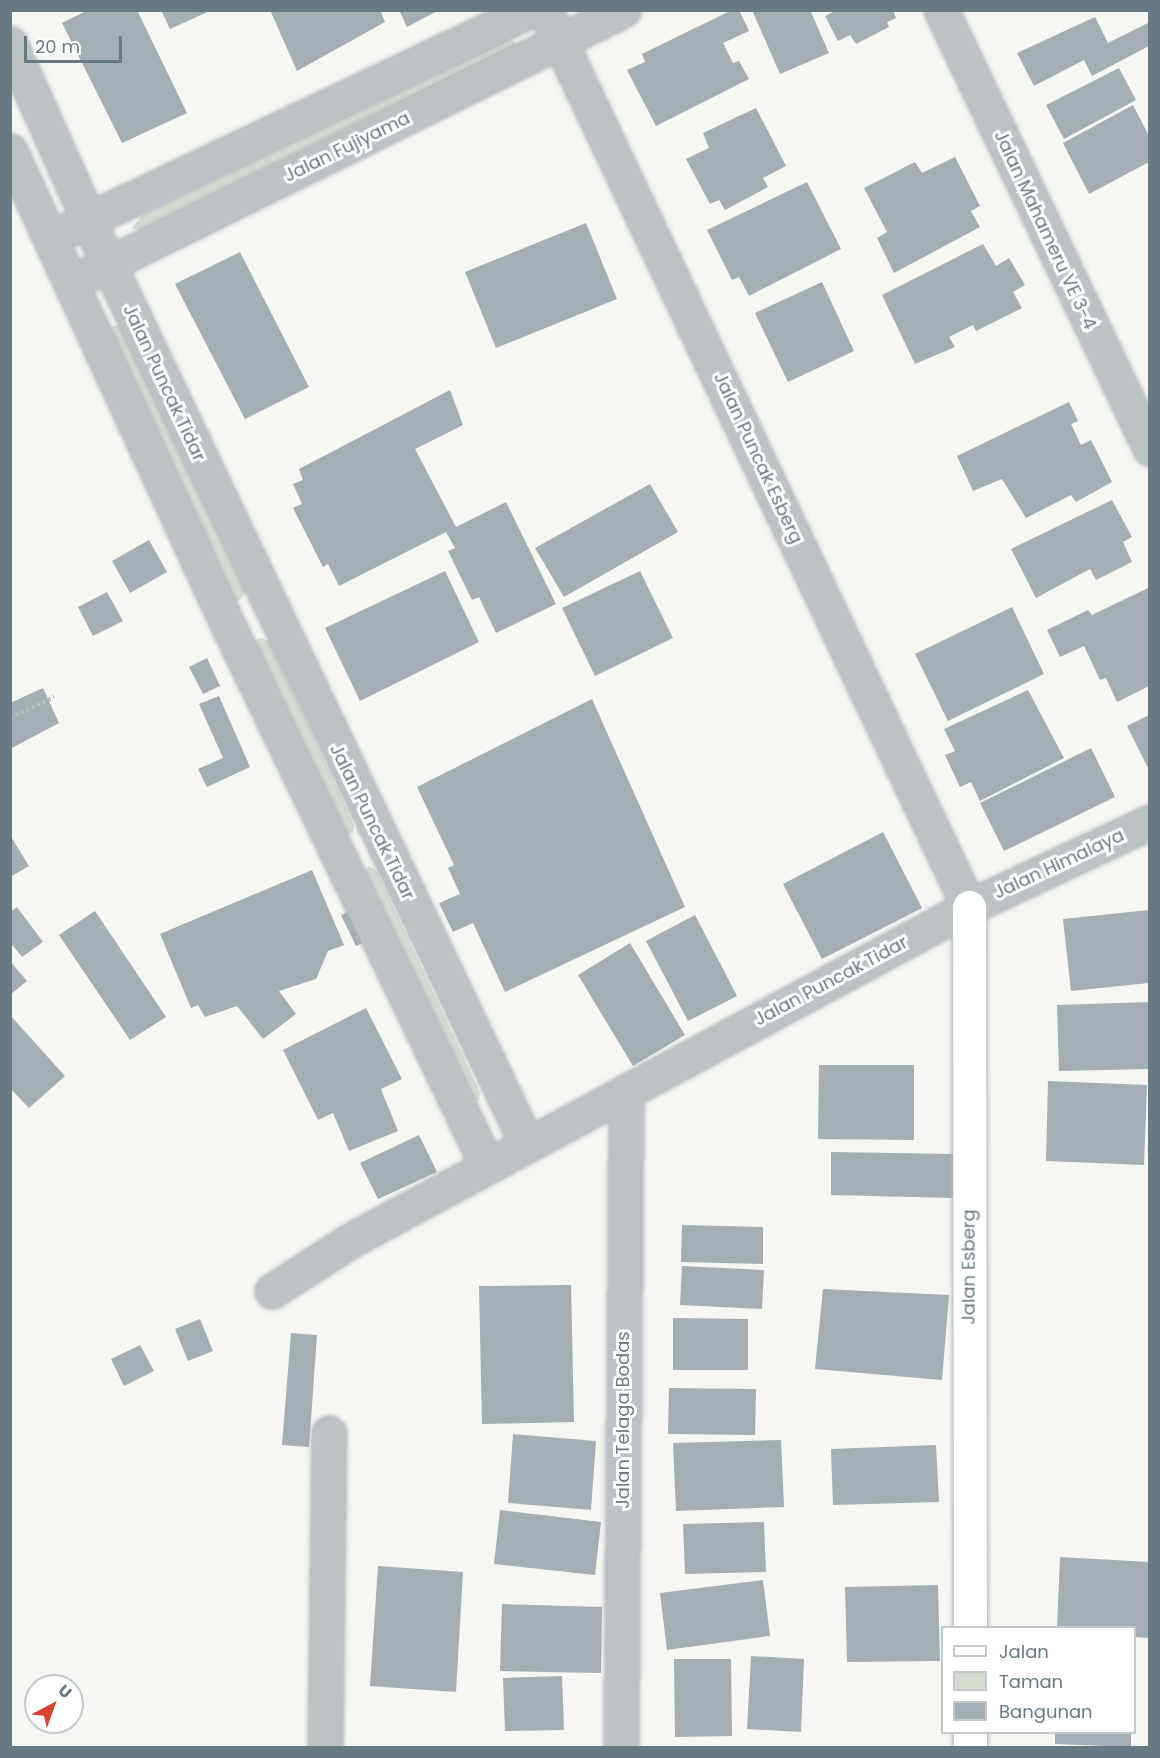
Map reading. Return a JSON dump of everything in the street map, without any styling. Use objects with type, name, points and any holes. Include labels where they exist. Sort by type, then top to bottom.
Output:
[{"type":"main road","name":"Jalan Esberg","points":[[969,906],[970,1626]]},
{"type":"street","points":[[50,238],[530,10]]},
{"type":"street","name":"Jalan Puncak Esberg","points":[[545,10],[969,906]]},
{"type":"street","name":"Jalan Fujiyama","points":[[71,284],[560,44],[623,10]]},
{"type":"street","name":"Jalan Mahameru VE 3-4","points":[[940,10],[1149,449]]},
{"type":"street","name":"Jalan Puncak Tidar","points":[[10,44],[108,264],[379,838],[527,1143],[626,1092],[969,906]]},
{"type":"street","points":[[10,151],[230,629],[487,1165]]},
{"type":"street","points":[[230,629],[271,610]]},
{"type":"street","name":"Jalan Himalaya","points":[[969,906],[1149,822]]},
{"type":"street","points":[[339,857],[379,838]]},
{"type":"street","name":"Jalan Telaga Bodas","points":[[621,1748],[626,1092]]},
{"type":"street","points":[[272,1291],[353,1239],[527,1143]]},
{"type":"street","points":[[325,1748],[329,1433]]},
{"type":"path","points":[[10,718],[54,698]]},
{"type":"green space","points":[[507,38],[515,42],[516,47],[141,231],[132,228],[143,214]]},
{"type":"green space","points":[[118,324],[126,328],[247,592],[238,602],[232,599],[109,336],[111,328]]},
{"type":"green space","points":[[261,638],[269,641],[354,825],[353,833],[346,836],[252,648],[254,641]]},
{"type":"green space","points":[[369,866],[376,870],[480,1092],[479,1100],[472,1102],[361,875]]},
{"type":"building","points":[[88,10],[137,10],[187,113],[122,143],[62,23]]},
{"type":"building","points":[[161,10],[212,10],[170,29]]},
{"type":"building","points":[[270,10],[380,10],[385,22],[297,71]]},
{"type":"building","points":[[399,10],[439,10],[407,27]]},
{"type":"building","points":[[732,10],[739,10],[749,31],[723,43],[733,63],[739,61],[749,79],[656,126],[627,70],[645,62],[642,54]]},
{"type":"building","points":[[752,10],[810,10],[829,53],[780,74]]},
{"type":"building","points":[[837,10],[893,10],[896,18],[887,22],[889,27],[856,44],[850,35],[838,41],[825,16]]},
{"type":"building","points":[[1095,17],[1108,43],[1148,23],[1149,46],[1092,76],[1084,60],[1034,86],[1017,53]]},
{"type":"building","points":[[1119,68],[1136,100],[1064,139],[1046,105]]},
{"type":"building","points":[[1133,105],[1149,136],[1149,162],[1089,194],[1063,143]]},
{"type":"building","points":[[756,108],[786,166],[763,178],[768,187],[725,210],[719,200],[710,204],[686,159],[709,148],[703,133]]},
{"type":"building","points":[[955,157],[980,206],[971,211],[980,227],[894,273],[877,238],[887,232],[864,188],[915,162],[922,173]]},
{"type":"building","points":[[807,182],[841,249],[749,296],[739,277],[732,280],[707,230]]},
{"type":"building","points":[[586,223],[617,299],[496,348],[465,272]]},
{"type":"building","points":[[983,244],[996,266],[1009,258],[1025,285],[1013,292],[1022,308],[976,331],[973,325],[949,337],[955,347],[915,364],[882,295]]},
{"type":"building","points":[[240,252],[309,387],[245,419],[175,284]]},
{"type":"building","points":[[822,282],[854,351],[788,382],[755,313]]},
{"type":"building","points":[[450,390],[463,425],[415,449],[456,527],[506,502],[556,604],[496,633],[479,597],[472,600],[448,551],[455,548],[446,532],[339,586],[328,564],[323,567],[293,508],[302,504],[293,484],[303,480],[299,469]]},
{"type":"building","points":[[1069,402],[1078,421],[1071,424],[1081,445],[1091,440],[1112,482],[1076,502],[1071,495],[1026,518],[1002,479],[973,491],[957,456]]},
{"type":"building","points":[[650,484],[678,532],[564,597],[535,548]]},
{"type":"building","points":[[1112,500],[1132,537],[1123,542],[1132,562],[1096,580],[1090,569],[1036,598],[1011,549]]},
{"type":"building","points":[[149,540],[167,572],[130,593],[112,561]]},
{"type":"building","points":[[445,571],[479,642],[360,701],[325,628]]},
{"type":"building","points":[[640,571],[673,638],[595,676],[562,608]]},
{"type":"building","points":[[1148,588],[1149,686],[1117,702],[1106,678],[1100,680],[1084,646],[1060,657],[1047,630],[1088,610],[1092,615]]},
{"type":"building","points":[[107,592],[123,621],[93,636],[78,607]]},
{"type":"building","points":[[1012,607],[1044,674],[948,721],[915,654]]},
{"type":"building","points":[[207,658],[220,686],[203,694],[189,667]]},
{"type":"building","points":[[43,688],[59,723],[10,749],[10,703]]},
{"type":"building","points":[[1028,690],[1064,758],[980,801],[971,782],[960,787],[945,755],[955,751],[944,729]]},
{"type":"building","points":[[219,696],[250,767],[207,787],[198,769],[223,758],[199,704]]},
{"type":"building","points":[[592,699],[685,907],[505,992],[473,923],[453,932],[439,903],[460,894],[448,868],[454,865],[417,787]]},
{"type":"building","points":[[1149,715],[1149,770],[1127,726]]},
{"type":"building","points":[[1091,748],[1115,797],[1004,851],[980,803]]},
{"type":"building","points":[[883,832],[922,908],[822,959],[783,884]]},
{"type":"building","points":[[10,835],[29,866],[10,877]]},
{"type":"building","points":[[312,870],[344,945],[328,951],[316,979],[279,991],[296,1014],[263,1039],[237,1006],[205,1017],[198,1005],[191,1008],[160,934]]},
{"type":"building","points":[[361,906],[376,937],[356,946],[341,915]]},
{"type":"building","points":[[17,907],[43,942],[22,957],[10,942],[10,912]]},
{"type":"building","points":[[1149,910],[1149,983],[1071,991],[1063,919]]},
{"type":"building","points":[[95,911],[166,1017],[130,1040],[59,935]]},
{"type":"building","points":[[695,915],[737,996],[688,1021],[646,941]]},
{"type":"building","points":[[630,943],[685,1035],[633,1066],[578,975]]},
{"type":"building","points":[[10,961],[27,981],[10,995]]},
{"type":"building","points":[[1149,1002],[1149,1069],[1059,1071],[1057,1005]]},
{"type":"building","points":[[366,1008],[402,1079],[381,1089],[398,1131],[349,1151],[333,1113],[318,1120],[283,1050]]},
{"type":"building","points":[[10,1015],[65,1076],[29,1108],[10,1088]]},
{"type":"building","points":[[819,1065],[914,1065],[914,1140],[818,1139]]},
{"type":"building","points":[[1048,1081],[1147,1085],[1144,1165],[1046,1161]]},
{"type":"building","points":[[419,1135],[437,1172],[378,1199],[360,1163]]},
{"type":"building","points":[[831,1152],[953,1154],[953,1198],[831,1195]]},
{"type":"building","points":[[682,1225],[763,1227],[763,1264],[681,1262]]},
{"type":"building","points":[[682,1266],[764,1270],[762,1309],[680,1305]]},
{"type":"building","points":[[571,1285],[574,1422],[482,1424],[479,1286]]},
{"type":"building","points":[[823,1289],[949,1295],[942,1380],[815,1369]]},
{"type":"building","points":[[673,1318],[748,1319],[748,1370],[673,1370]]},
{"type":"building","points":[[200,1319],[213,1351],[188,1361],[175,1329]]},
{"type":"building","points":[[291,1333],[317,1335],[309,1447],[282,1445]]},
{"type":"building","points":[[140,1345],[154,1371],[124,1386],[111,1359]]},
{"type":"building","points":[[669,1388],[756,1389],[755,1435],[668,1434]]},
{"type":"building","points":[[513,1434],[596,1441],[591,1510],[508,1503]]},
{"type":"building","points":[[781,1440],[784,1507],[676,1511],[673,1443]]},
{"type":"building","points":[[936,1445],[939,1502],[833,1505],[831,1449]]},
{"type":"building","points":[[500,1510],[601,1522],[595,1575],[494,1564]]},
{"type":"building","points":[[764,1522],[766,1572],[685,1574],[683,1524]]},
{"type":"building","points":[[1060,1557],[1149,1562],[1149,1638],[1136,1637],[1136,1626],[1057,1626]]},
{"type":"building","points":[[378,1566],[463,1572],[456,1692],[370,1686]]},
{"type":"building","points":[[763,1580],[770,1636],[667,1650],[660,1593]]},
{"type":"building","points":[[938,1585],[940,1661],[847,1662],[845,1587]]},
{"type":"building","points":[[502,1604],[602,1607],[601,1673],[500,1671]]},
{"type":"building","points":[[751,1656],[804,1659],[801,1732],[747,1729]]},
{"type":"building","points":[[674,1659],[731,1659],[732,1736],[675,1737]]},
{"type":"building","points":[[562,1676],[564,1730],[505,1731],[503,1678]]},
{"type":"building","points":[[1055,1734],[1131,1734],[1131,1747],[1055,1744]]}]
